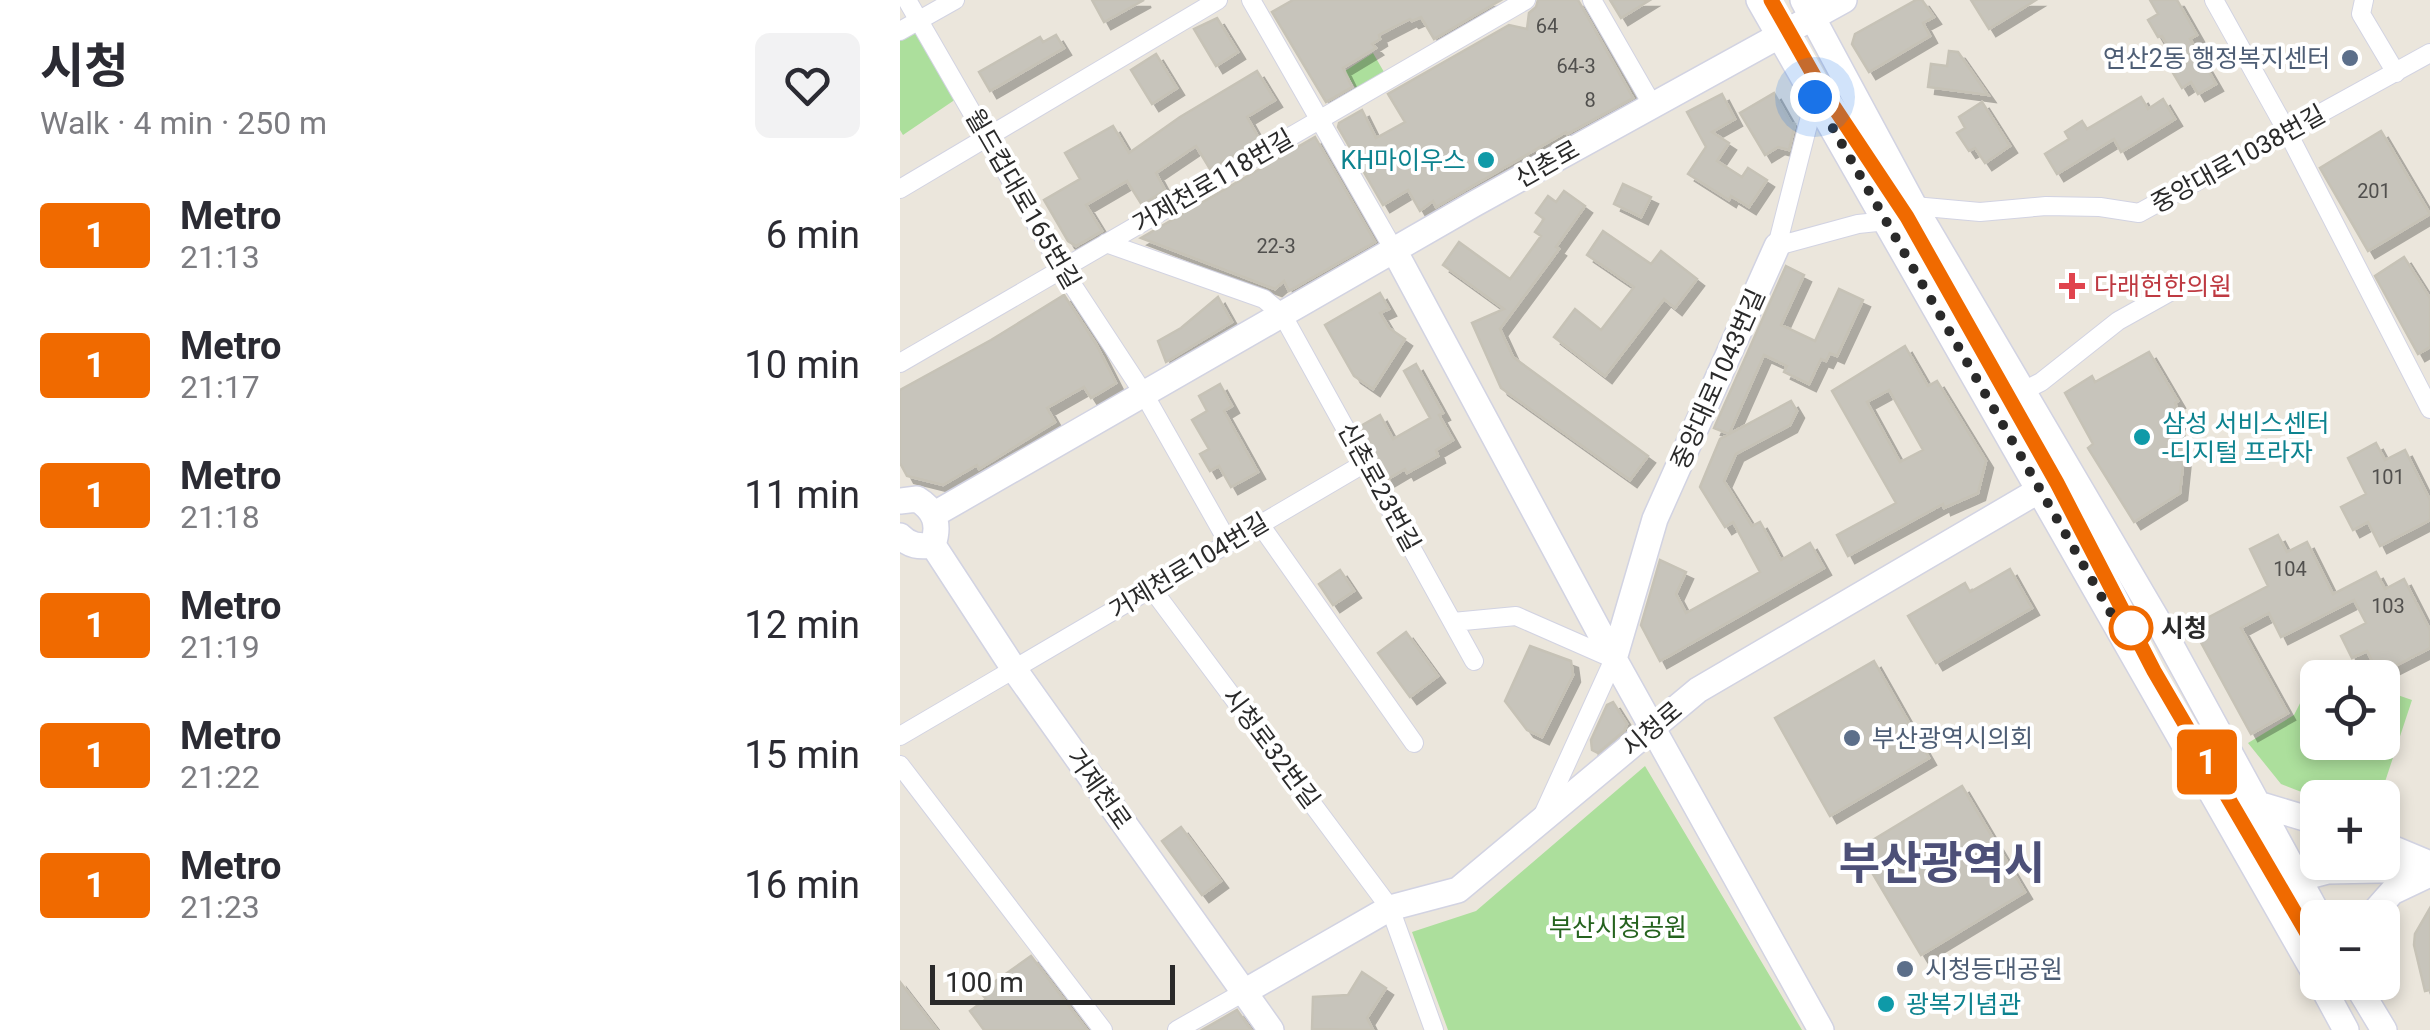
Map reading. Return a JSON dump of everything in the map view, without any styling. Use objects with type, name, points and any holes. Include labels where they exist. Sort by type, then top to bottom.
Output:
[{"type":"main road","points":[[1759,0],[2300,949]]},
{"type":"main road","name":"신촌로","points":[[933,515],[1394,250],[1780,37],[1808,9],[1844,0]]},
{"type":"main road","points":[[1808,9],[1914,206],[2261,805],[2311,900]]},
{"type":"main road","name":"중앙대로1043번길","points":[[1614,659],[1655,519],[1777,246]]},
{"type":"main road","points":[[1394,250],[1614,659],[1821,1030]]},
{"type":"main road","name":"시청로","points":[[1244,992],[1390,908],[1458,890],[1698,690],[2070,471]]},
{"type":"main road","points":[[900,499],[917,499],[928,506],[937,522],[933,545],[908,544],[900,536]]},
{"type":"main road","name":"거제천로","points":[[933,545],[1014,669],[1270,1030]]},
{"type":"main road","points":[[2261,805],[2300,817]]},
{"type":"main road","points":[[2400,853],[2430,869]]},
{"type":"main road","points":[[2269,893],[2283,883],[2328,871],[2430,869]]},
{"type":"main road","points":[[2385,900],[2430,869]]},
{"type":"main road","points":[[2329,1000],[2346,1030]]},
{"type":"main road","points":[[2366,1000],[2384,1030]]},
{"type":"street","name":"월드컵대로165번길","points":[[908,0],[1062,269],[1144,394]]},
{"type":"street","points":[[900,32],[954,0]]},
{"type":"street","points":[[900,188],[1218,0]]},
{"type":"street","points":[[1251,0],[1394,250]]},
{"type":"street","name":"거제천로118번길","points":[[900,363],[1526,0]]},
{"type":"street","points":[[1592,0],[1653,106]]},
{"type":"street","points":[[2364,0],[2360,14],[2396,73]]},
{"type":"street","points":[[2215,1],[2424,386],[2430,409]]},
{"type":"street","name":"중앙대로1038번길","points":[[1914,206],[1980,212],[2046,206],[2100,207],[2139,214],[2430,52]]},
{"type":"street","name":"중앙대로1043번길","points":[[1777,246],[1815,97]]},
{"type":"street","points":[[1777,246],[1858,224],[1887,221]]},
{"type":"street","points":[[1106,244],[1264,299],[1282,314]]},
{"type":"street","points":[[2024,392],[2118,321],[2177,288]]},
{"type":"street","name":"신촌로23번길","points":[[1282,314],[1474,661]]},
{"type":"street","points":[[1144,394],[1228,542]]},
{"type":"street","name":"거제천로104번길","points":[[900,736],[1365,463]]},
{"type":"street","points":[[1259,523],[1414,743]]},
{"type":"street","name":"시청로32번길","points":[[1152,589],[1390,908],[1434,1030]]},
{"type":"street","points":[[1453,622],[1516,616],[1614,659]]},
{"type":"street","name":"중앙대로1043번길","points":[[1540,822],[1614,659]]},
{"type":"street","points":[[900,764],[1103,1030]]},
{"type":"street","points":[[1177,1030],[1244,992]]},
{"type":"green space","points":[[915,28],[956,99],[903,135],[900,37]]},
{"type":"green space","points":[[1373,53],[1384,72],[1356,89],[1345,71]]},
{"type":"green space","points":[[2400,696],[2412,700],[2400,736]]},
{"type":"green space","points":[[2300,703],[2300,760],[2392,760],[2386,780],[2300,780],[2300,791],[2281,784],[2248,743],[2294,715]]},
{"type":"green space","name":"부산시청공원","points":[[1645,766],[1802,1030],[1448,1030],[1412,932],[1476,911]]},
{"type":"building","points":[[1092,0],[1144,0],[1104,22]]},
{"type":"building","points":[[1293,0],[1501,0],[1434,39],[1421,17],[1379,35],[1380,39],[1372,44],[1376,48],[1343,68],[1352,87],[1326,102],[1272,12]]},
{"type":"building","points":[[1538,0],[1578,0],[1633,98],[1436,207],[1433,201],[1420,211],[1408,190],[1383,205],[1339,123],[1362,110],[1376,138],[1405,122],[1388,94],[1509,25],[1527,29],[1529,13]]},
{"type":"building","points":[[1610,0],[1650,0],[1621,18]]},
{"type":"building","points":[[1922,0],[1934,17],[1923,23],[1930,36],[1869,72],[1852,44],[1855,34]]},
{"type":"building","points":[[1971,0],[2036,0],[1989,29]]},
{"type":"building","points":[[2150,0],[2177,0],[2197,35],[2190,39],[2216,84],[2198,94],[2191,82],[2182,88],[2170,68],[2178,63],[2148,20],[2158,14]]},
{"type":"building","points":[[1217,18],[1238,52],[1216,66],[1194,29]]},
{"type":"building","points":[[1056,35],[1064,48],[990,91],[979,72],[1040,37],[1043,42]]},
{"type":"building","points":[[1949,51],[1958,52],[1988,95],[1928,87],[1931,64],[1947,66]]},
{"type":"building","points":[[1156,54],[1177,88],[1152,104],[1131,70]]},
{"type":"building","points":[[1257,71],[1275,100],[1247,117],[1260,140],[1210,169],[1196,146],[1156,173],[1165,190],[1142,205],[1127,181],[1086,205],[1102,231],[1076,246],[1068,241],[1044,200],[1080,179],[1065,153],[1113,126],[1129,153]]},
{"type":"building","points":[[1774,93],[1795,124],[1789,150],[1778,147],[1765,155],[1740,113]]},
{"type":"building","points":[[1722,94],[1735,119],[1712,132],[1729,143],[1717,161],[1742,177],[1748,168],[1767,180],[1749,207],[1731,196],[1729,200],[1688,174],[1706,147],[1687,112]]},
{"type":"building","points":[[2141,97],[2148,109],[2163,99],[2175,119],[2121,152],[2114,139],[2057,174],[2045,154],[2069,139],[2065,132],[2082,121],[2087,129]]},
{"type":"building","points":[[1982,102],[2010,146],[1985,163],[1975,148],[1969,151],[1957,133],[1965,128],[1959,117]]},
{"type":"building","points":[[2381,131],[2430,214],[2368,251],[2320,168]]},
{"type":"building","points":[[1315,137],[1375,242],[1289,291],[1284,281],[1275,289],[1141,238]]},
{"type":"building","points":[[1623,184],[1651,197],[1641,217],[1614,204]]},
{"type":"building","points":[[1564,191],[1585,206],[1556,247],[1559,249],[1500,329],[1513,357],[1648,456],[1630,480],[1501,388],[1472,323],[1504,309],[1443,265],[1459,242],[1510,279],[1541,236],[1535,232],[1544,219],[1536,213],[1548,196],[1556,202]]},
{"type":"building","points":[[1603,231],[1651,264],[1661,251],[1697,279],[1675,308],[1664,299],[1605,376],[1554,337],[1575,309],[1601,330],[1634,287],[1587,255]]},
{"type":"building","points":[[2404,257],[2430,298],[2430,347],[2418,354],[2375,276]]},
{"type":"building","points":[[1786,266],[1804,275],[1781,325],[1815,341],[1839,289],[1863,300],[1837,356],[1830,353],[1826,361],[1821,359],[1809,384],[1784,372],[1787,366],[1764,355],[1729,434],[1714,428]]},
{"type":"building","points":[[1380,293],[1389,309],[1380,313],[1389,328],[1405,339],[1373,389],[1354,376],[1325,325]]},
{"type":"building","points":[[1064,295],[1116,383],[1091,398],[1084,387],[1047,408],[1055,422],[979,469],[977,465],[943,485],[907,476],[900,463],[900,390]]},
{"type":"building","points":[[1218,297],[1232,322],[1166,362],[1158,341],[1181,328]]},
{"type":"building","points":[[1905,346],[1928,386],[1937,381],[1986,461],[1978,493],[1944,508],[1943,504],[1848,556],[1837,535],[1896,503],[1832,391]],"holes":[[[1889,390],[1923,450],[1900,462],[1867,402]]]},
{"type":"building","name":"삼성 서비스센터 -디지털 프라자","points":[[2149,352],[2178,401],[2175,403],[2182,420],[2175,424],[2185,445],[2180,493],[2134,522],[2088,448],[2093,444],[2065,393],[2092,376],[2095,382]]},
{"type":"building","points":[[1416,364],[1453,440],[1436,450],[1438,456],[1388,479],[1359,427],[1380,415],[1393,439],[1430,418],[1404,371]]},
{"type":"building","points":[[1220,384],[1232,406],[1224,411],[1258,472],[1231,487],[1219,466],[1210,471],[1200,454],[1209,449],[1192,420],[1207,411],[1199,396]]},
{"type":"building","points":[[1791,401],[1797,411],[1790,425],[1736,454],[1724,481],[1752,526],[1760,522],[1781,560],[1810,543],[1824,568],[1660,661],[1641,625],[1660,560],[1686,572],[1676,594],[1686,613],[1760,572],[1733,522],[1725,527],[1700,487],[1720,439]]},
{"type":"building","points":[[2376,443],[2385,460],[2405,450],[2430,500],[2430,520],[2380,546],[2368,522],[2353,530],[2341,507],[2366,494],[2348,458]]},
{"type":"building","points":[[2278,535],[2287,552],[2307,542],[2333,594],[2376,572],[2385,589],[2404,579],[2430,630],[2430,648],[2400,663],[2400,660],[2372,660],[2367,651],[2352,658],[2341,636],[2366,623],[2354,600],[2281,637],[2269,613],[2241,628],[2288,713],[2251,734],[2192,626],[2268,586],[2250,549]]},
{"type":"building","points":[[2010,569],[2032,608],[1936,663],[1908,616],[1965,583],[1970,592]]},
{"type":"building","points":[[1340,570],[1354,591],[1333,605],[1319,584]]},
{"type":"building","points":[[1406,632],[1438,676],[1410,697],[1378,653]]},
{"type":"building","points":[[1530,646],[1571,661],[1573,675],[1542,737],[1527,730],[1505,701]]},
{"type":"building","name":"부산광역시의회","points":[[1874,661],[1929,758],[1830,816],[1775,718]]},
{"type":"building","points":[[1613,702],[1627,724],[1598,753],[1592,750],[1591,740],[1607,705]]},
{"type":"building","points":[[1962,786],[2025,892],[1921,955],[1858,849]]},
{"type":"building","points":[[1181,827],[1221,881],[1202,895],[1162,841]]},
{"type":"building","points":[[2430,908],[2430,990],[2425,991],[2414,945],[2415,934]]},
{"type":"building","points":[[1031,956],[1087,1030],[984,1030],[970,1011],[986,999],[980,992]]},
{"type":"building","points":[[1362,972],[1386,988],[1367,1018],[1373,1030],[1312,1029],[1313,997],[1348,995]]},
{"type":"building","points":[[900,982],[937,1030],[900,1030]]},
{"type":"building","points":[[1237,1010],[1251,1030],[1202,1030]]},
{"type":"metro line","name":"1","points":[[1771,0],[1818,83],[1907,217],[2057,483],[2154,671],[2300,921]]},
{"type":"place","name":"연산2동 행정복지센터","points":[[2350,58]]},
{"type":"place","name":"KH마이우스","points":[[1486,160]]},
{"type":"place","name":"다래헌한의원","points":[[2072,286]]},
{"type":"place","name":"삼성 서비스센터 -디지털 프라자","points":[[2142,437]]},
{"type":"place","name":"시청","points":[[2131,628]]},
{"type":"place","name":"부산광역시의회","points":[[1852,738]]},
{"type":"place","name":"시청등대공원","points":[[1905,969]]},
{"type":"place","name":"광복기념관","points":[[1886,1004]]},
{"type":"district","name":"부산광역시","points":[[1942,863]]},
{"type":"route","points":[[1815,97],[2116,622],[2131,628]]}]
